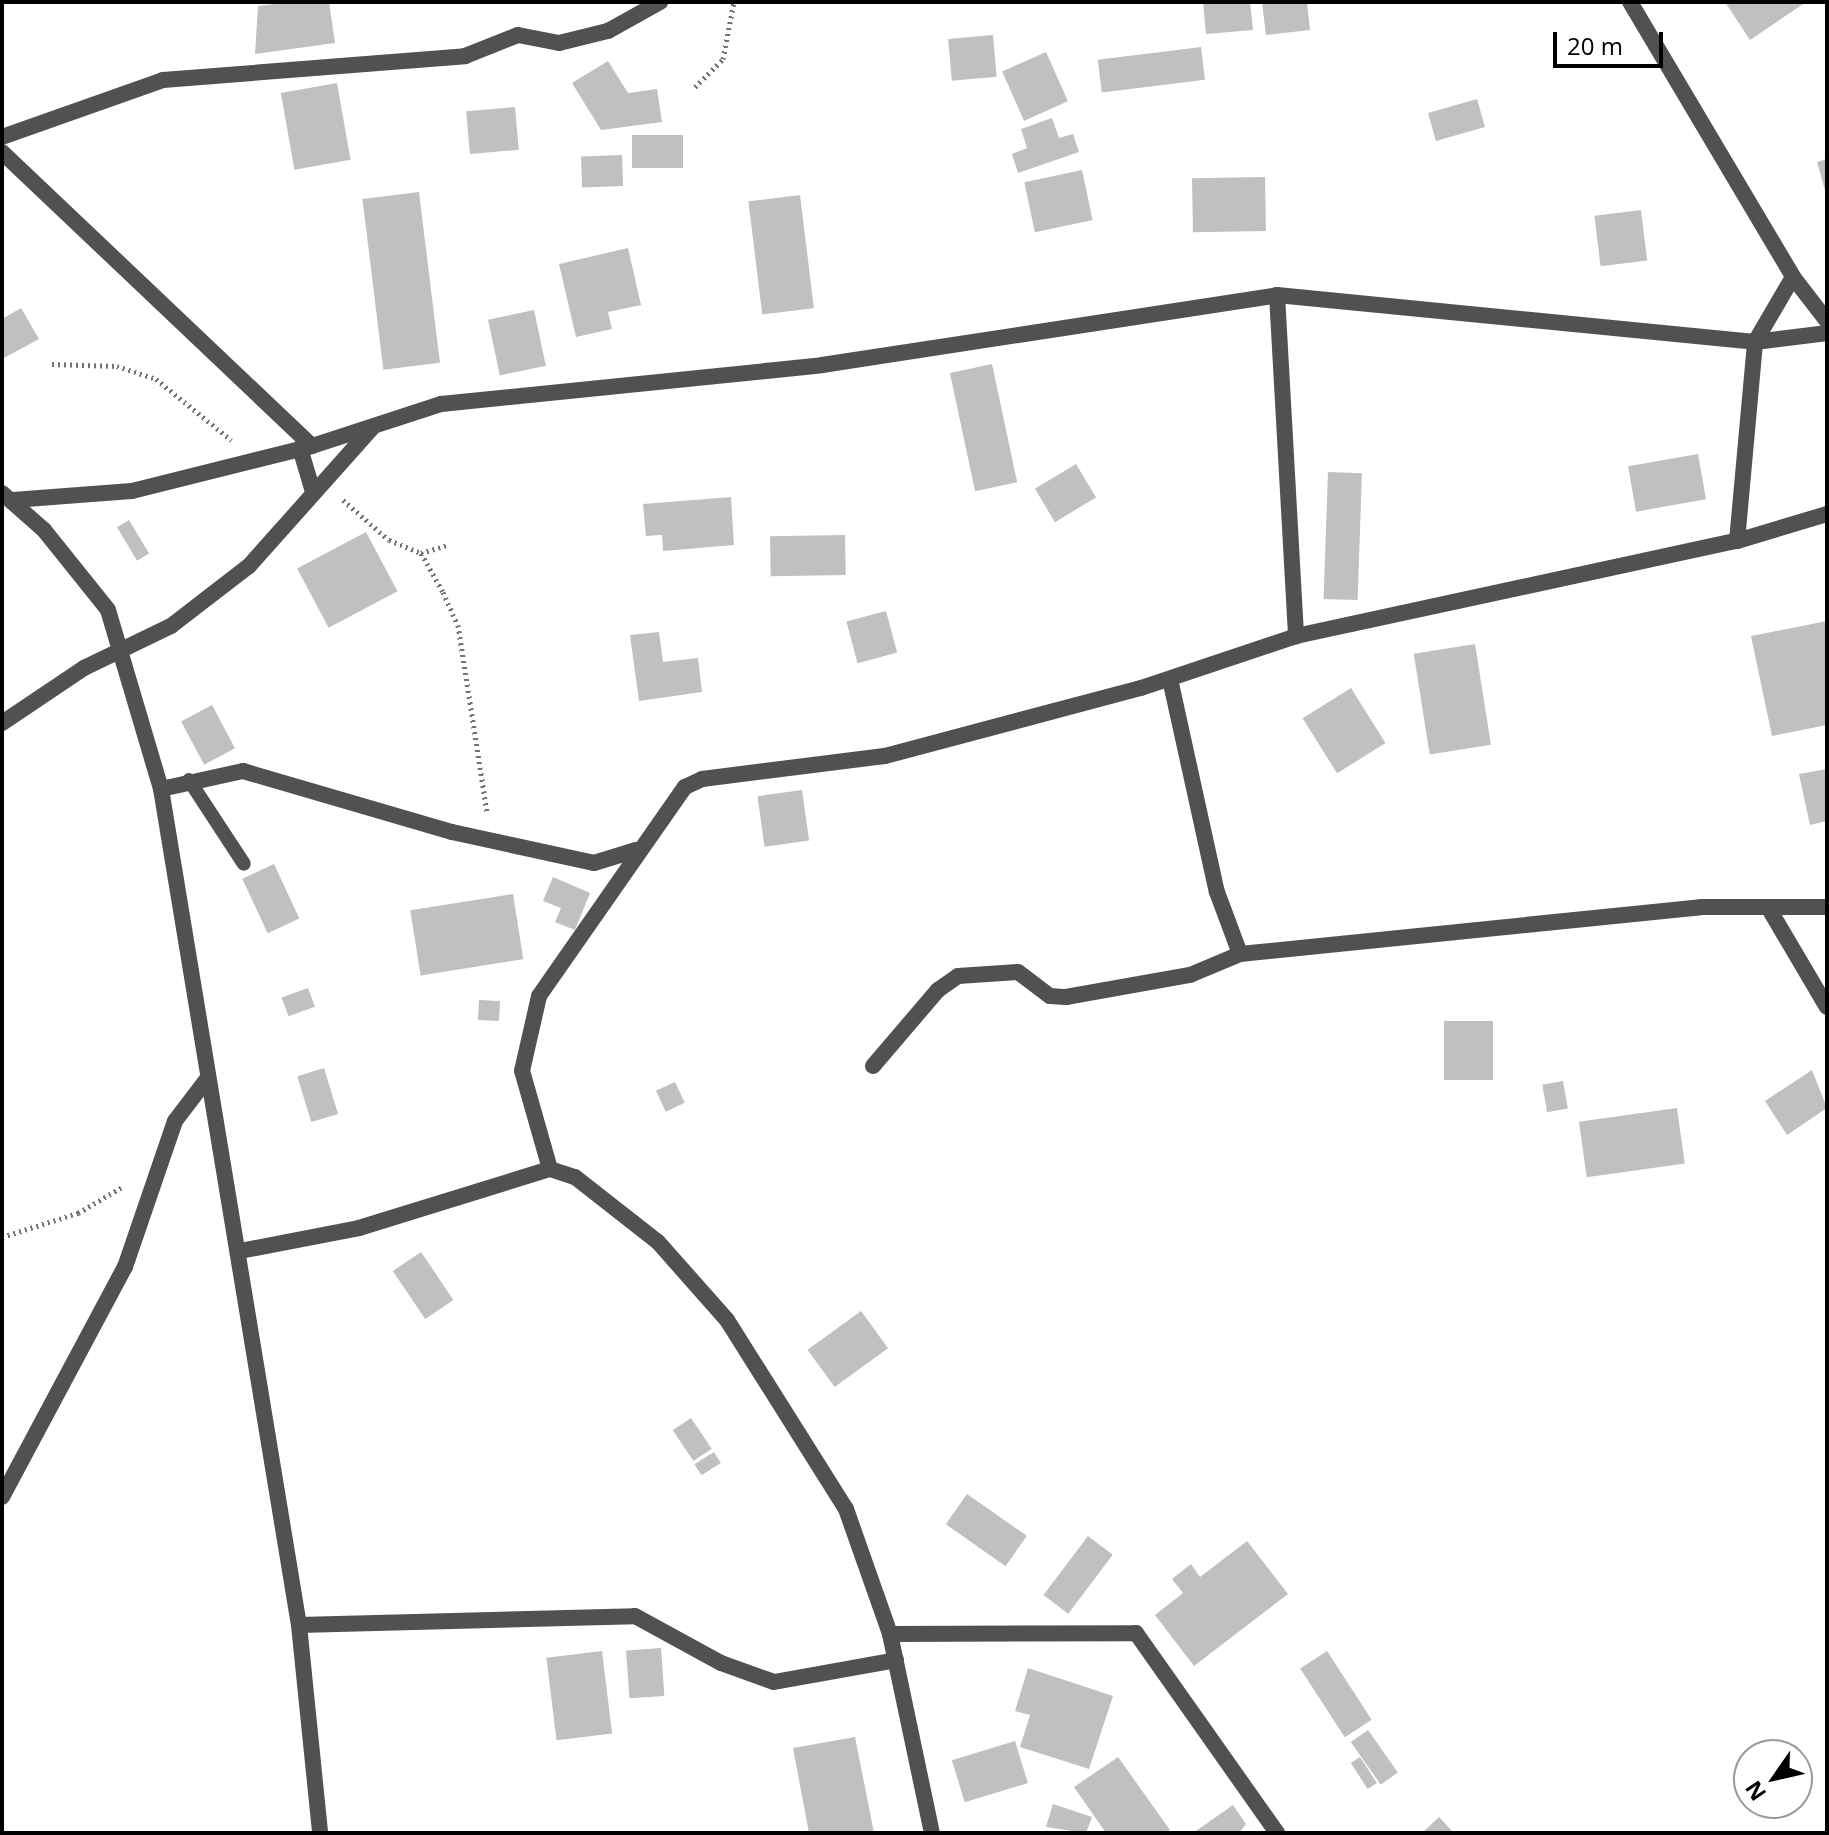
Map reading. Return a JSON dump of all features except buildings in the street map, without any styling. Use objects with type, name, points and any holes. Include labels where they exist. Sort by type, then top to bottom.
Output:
[{"type":"street","points":[[2,137],[163,80],[465,56],[518,35],[559,43],[608,31],[660,2]]},
{"type":"street","points":[[1630,2],[1793,277],[1827,321]]},
{"type":"street","points":[[2,152],[306,447],[318,487]]},
{"type":"street","points":[[1737,541],[1755,342],[1793,277]]},
{"type":"street","points":[[1277,295],[1296,636]]},
{"type":"street","points":[[8,496],[132,491],[306,447],[441,404],[822,365],[1277,295],[1755,342],[1827,333]]},
{"type":"street","points":[[2,723],[171,626],[249,566],[372,428]]},
{"type":"street","points":[[8,496],[94,590],[122,652],[161,789],[207,1079],[240,1251],[299,1625],[320,1833]]},
{"type":"street","points":[[550,1169],[522,1071],[524,1037],[539,996],[669,800],[702,779],[885,756],[1170,679],[1296,636],[1737,541],[1827,514]]},
{"type":"street","points":[[1170,679],[1217,892],[1240,954]]},
{"type":"street","points":[[161,789],[189,780],[243,771],[506,844],[594,863],[637,849]]},
{"type":"street","points":[[873,1066],[938,990],[958,976],[1018,972],[1050,996],[1066,997],[1190,975],[1240,954],[1701,907],[1827,907]]},
{"type":"street","points":[[1768,907],[1827,1007]]},
{"type":"street","points":[[2,1497],[125,1267],[175,1121],[207,1079]]},
{"type":"street","points":[[240,1251],[359,1228],[550,1169],[575,1177],[658,1242],[727,1320],[846,1509],[890,1634],[932,1833]]},
{"type":"street","points":[[299,1625],[635,1616],[721,1663],[774,1682],[896,1660]]},
{"type":"street","points":[[890,1634],[1136,1633],[1277,1833]]},
{"type":"lane","points":[[189,780],[244,864]]},
{"type":"path","points":[[695,87],[723,59],[734,2]]},
{"type":"path","points":[[52,364],[117,366],[156,379],[256,458]]},
{"type":"path","points":[[318,487],[389,540],[421,553],[448,545]]},
{"type":"path","points":[[421,553],[458,625],[488,818],[506,844]]},
{"type":"path","points":[[2,1237],[78,1213],[138,1178],[168,1145]]}]
